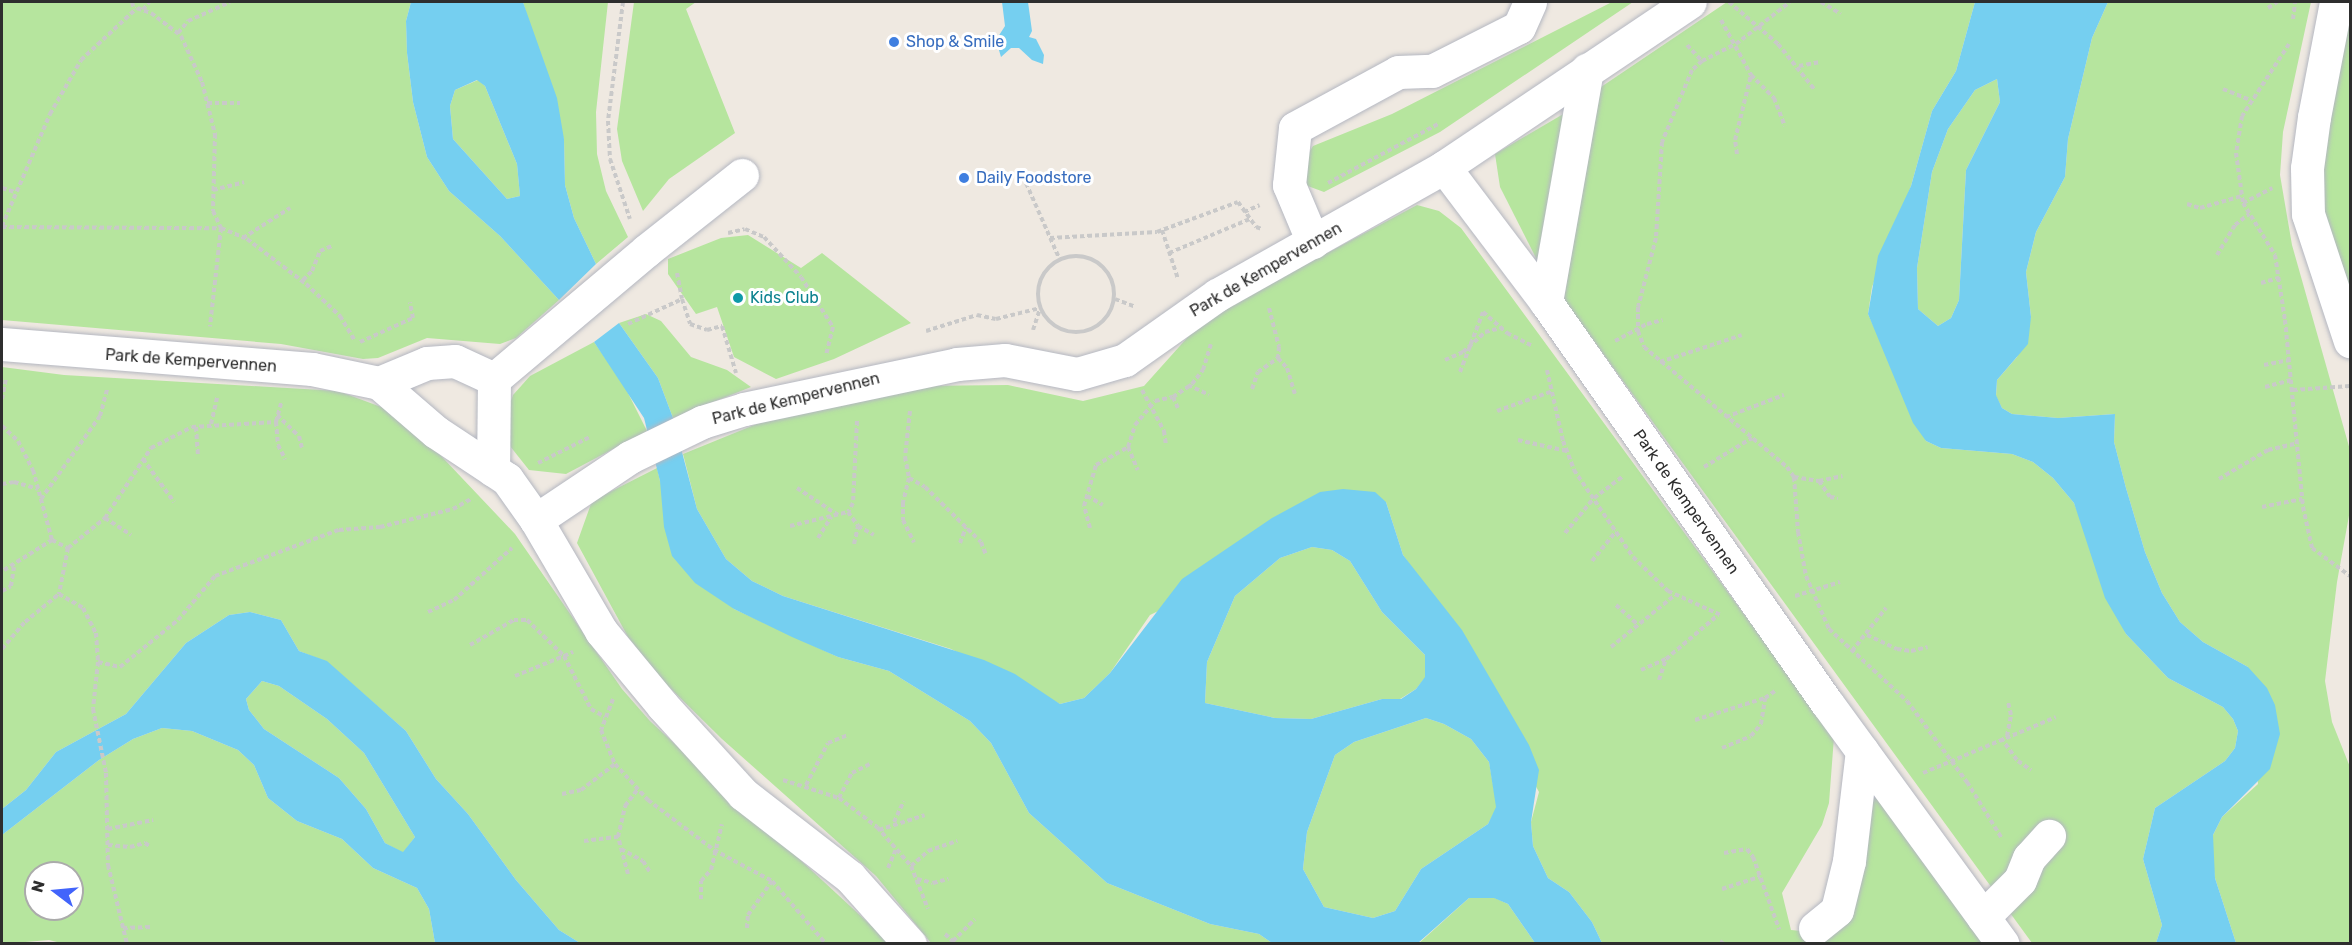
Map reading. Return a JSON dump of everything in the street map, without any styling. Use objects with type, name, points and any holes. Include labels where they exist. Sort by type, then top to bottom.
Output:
[{"type":"lane","points":[[1313,242],[1289,185],[1295,128],[1398,72],[1432,71],[1519,27],[1530,2]]},
{"type":"lane","points":[[2336,2],[2307,168],[2308,214],[2350,341]]},
{"type":"lane","name":"Park de Kempervennen","points":[[537,522],[630,457],[702,422],[744,409],[920,371],[1005,360],[1077,374],[1130,356],[1193,312],[1253,275],[1444,168],[1587,70],[1690,10]]},
{"type":"lane","points":[[1546,302],[1587,70]]},
{"type":"lane","name":"Park de Kempervennen","points":[[1444,168],[1546,302],[1811,681],[2003,944]]},
{"type":"lane","points":[[494,379],[647,250],[742,175]]},
{"type":"lane","name":"Park de Kempervennen","points":[[2,344],[106,355],[290,368],[379,383]]},
{"type":"lane","points":[[494,379],[455,361],[428,363],[379,383],[436,432],[500,475],[537,522],[606,637],[630,666],[744,794],[850,877],[910,944]]},
{"type":"lane","points":[[494,379],[500,475]]},
{"type":"lane","points":[[1800,931],[1837,910],[1849,861],[1862,751]]},
{"type":"lane","points":[[1983,916],[2020,880],[2039,847]]},
{"type":"path","points":[[132,2],[134,10]]},
{"type":"path","points":[[143,10],[149,2]]},
{"type":"path","points":[[178,33],[188,21],[230,2]]},
{"type":"path","points":[[623,2],[608,121],[610,159],[633,228],[647,250]]},
{"type":"path","points":[[1729,2],[1799,66],[1804,81],[1814,89]]},
{"type":"path","points":[[1790,2],[1736,44],[1702,61],[1692,70],[1662,142],[1656,238],[1638,308],[1638,331],[1644,347],[1660,362],[1752,438],[1794,477],[1819,480],[1842,476]]},
{"type":"path","points":[[1821,2],[1840,14]]},
{"type":"path","points":[[2268,8],[2277,2]]},
{"type":"path","points":[[2293,25],[2295,2]]},
{"type":"path","points":[[206,362],[221,228],[213,211],[215,134],[202,82],[178,33],[143,10],[134,10],[81,60],[50,114],[2,226],[221,228],[243,238],[303,280],[340,316],[379,383]]},
{"type":"path","points":[[1690,10],[1736,44],[1751,75],[1774,98],[1785,126]]},
{"type":"path","points":[[1690,10],[1702,61]]},
{"type":"path","points":[[2292,37],[2286,51],[2242,116],[2236,153],[2242,196],[2249,214],[2275,255],[2292,380],[2302,500],[2312,548],[2350,576]]},
{"type":"path","points":[[1799,66],[1820,62]]},
{"type":"path","points":[[1737,154],[1735,140],[1751,75]]},
{"type":"path","points":[[2223,89],[2251,100]]},
{"type":"path","points":[[207,103],[240,103]]},
{"type":"path","points":[[1295,200],[1448,118]]},
{"type":"path","points":[[213,190],[244,182]]},
{"type":"path","points":[[1026,183],[1060,261]]},
{"type":"path","points":[[2,188],[15,192]]},
{"type":"path","points":[[2187,204],[2200,208],[2242,196]]},
{"type":"path","points":[[1050,238],[1162,230],[1238,202],[1256,227],[1313,242]]},
{"type":"path","points":[[243,238],[290,208]]},
{"type":"path","points":[[2217,255],[2235,225],[2249,214]]},
{"type":"path","points":[[1169,253],[1250,219]]},
{"type":"path","points":[[725,234],[745,229],[764,237],[801,277],[833,327],[824,363]]},
{"type":"path","points":[[1138,470],[1128,447],[1135,425],[1155,401],[1173,397],[1188,385],[1203,369],[1211,345],[1193,312],[1162,230]]},
{"type":"path","points":[[303,280],[312,271],[320,251],[332,246]]},
{"type":"path","points":[[1078,256],[1090,259],[1109,275],[1114,299],[1110,311],[1093,329],[1081,333],[1062,330],[1047,319],[1040,308],[1040,283],[1046,272],[1060,261],[1078,256]]},
{"type":"path","points":[[1253,275],[1272,315],[1279,347],[1278,358],[1287,368],[1294,394]]},
{"type":"path","points":[[2261,283],[2278,278]]},
{"type":"path","points":[[628,324],[682,299],[690,324],[707,330],[722,326],[744,409]]},
{"type":"path","points":[[356,344],[413,318],[410,302]]},
{"type":"path","points":[[1460,372],[1483,312],[1536,351]]},
{"type":"path","points":[[1638,331],[1663,320]]},
{"type":"path","points":[[1445,360],[1471,345],[1485,332],[1502,328]]},
{"type":"path","points":[[1660,362],[1742,335]]},
{"type":"path","points":[[41,499],[100,416],[108,397],[106,355]]},
{"type":"path","points":[[1130,356],[1164,431],[1166,446]]},
{"type":"path","points":[[1252,388],[1258,372],[1278,358]]},
{"type":"path","points":[[1543,359],[1574,470],[1633,557],[1675,595],[1718,615],[1726,616]]},
{"type":"path","points":[[2264,365],[2289,360]]},
{"type":"path","points":[[285,459],[278,445],[276,422],[290,368]]},
{"type":"path","points":[[914,543],[903,520],[909,478],[905,457],[907,422],[920,371]]},
{"type":"path","points":[[2265,387],[2292,380]]},
{"type":"path","points":[[790,526],[848,512],[853,503],[859,383]]},
{"type":"path","points":[[1188,385],[1209,395]]},
{"type":"path","points":[[2293,390],[2350,386]]},
{"type":"path","points":[[1497,411],[1553,391]]},
{"type":"path","points":[[1726,417],[1784,395]]},
{"type":"path","points":[[1173,397],[1178,408]]},
{"type":"path","points":[[277,415],[298,436],[302,448]]},
{"type":"path","points":[[2,649],[25,622],[59,594],[68,548],[105,518],[151,448],[196,427],[276,422]]},
{"type":"path","points":[[2,426],[18,441],[38,489],[52,540],[68,548]]},
{"type":"path","points":[[196,427],[198,456]]},
{"type":"path","points":[[98,662],[120,668],[178,620],[215,576],[339,530],[380,527],[453,509],[500,475],[598,433]]},
{"type":"path","points":[[1675,486],[1752,438]]},
{"type":"path","points":[[1518,440],[1567,451]]},
{"type":"path","points":[[2219,479],[2268,450],[2298,443]]},
{"type":"path","points":[[1090,528],[1084,506],[1096,465],[1128,447]]},
{"type":"path","points":[[143,458],[174,502]]},
{"type":"path","points":[[1794,477],[1798,532],[1806,576],[1814,588],[1829,629],[1896,688],[1950,760],[2007,844],[2039,847]]},
{"type":"path","points":[[909,478],[966,527],[981,542],[986,555]]},
{"type":"path","points":[[1819,480],[1830,496],[1838,498]]},
{"type":"path","points":[[2,484],[14,482],[38,489]]},
{"type":"path","points":[[797,488],[838,515]]},
{"type":"path","points":[[1087,496],[1102,505]]},
{"type":"path","points":[[1565,533],[1594,498]]},
{"type":"path","points":[[2262,507],[2302,500]]},
{"type":"path","points":[[848,512],[858,526],[874,535]]},
{"type":"path","points":[[818,538],[831,517]]},
{"type":"path","points":[[105,518],[131,535]]},
{"type":"path","points":[[428,612],[454,600],[537,522]]},
{"type":"path","points":[[854,544],[858,526]]},
{"type":"path","points":[[960,543],[966,527]]},
{"type":"path","points":[[1592,561],[1616,531]]},
{"type":"path","points":[[4,570],[14,567],[52,540]]},
{"type":"path","points":[[2,591],[11,586],[14,567]]},
{"type":"path","points":[[1814,588],[1840,582]]},
{"type":"path","points":[[59,594],[82,608],[96,633],[98,662],[93,710],[106,773],[108,865],[127,944]]},
{"type":"path","points":[[1611,647],[1675,595]]},
{"type":"path","points":[[1616,605],[1637,624]]},
{"type":"path","points":[[1852,651],[1868,635],[1886,608]]},
{"type":"path","points":[[1641,670],[1666,659],[1718,615]]},
{"type":"path","points":[[470,645],[514,620],[526,620],[564,656],[591,709],[605,717]]},
{"type":"path","points":[[1868,635],[1897,649],[1911,651],[1928,647]]},
{"type":"path","points":[[515,676],[606,637]]},
{"type":"path","points":[[1659,680],[1666,659]]},
{"type":"path","points":[[630,666],[601,730],[615,764],[638,789],[714,850],[772,881],[826,944]]},
{"type":"path","points":[[1695,720],[1765,698],[1780,687],[1784,676],[1811,681]]},
{"type":"path","points":[[1722,748],[1751,736],[1761,724],[1765,698]]},
{"type":"path","points":[[2007,736],[2011,715],[2008,702]]},
{"type":"path","points":[[1950,760],[2056,717]]},
{"type":"path","points":[[806,785],[828,743],[848,735]]},
{"type":"path","points":[[2001,738],[2018,761],[2031,770]]},
{"type":"path","points":[[562,794],[581,790],[615,764]]},
{"type":"path","points":[[839,798],[852,773],[870,764]]},
{"type":"path","points":[[628,874],[618,837],[625,806],[638,789]]},
{"type":"path","points":[[894,822],[904,801]]},
{"type":"path","points":[[879,830],[894,822],[925,815]]},
{"type":"path","points":[[108,830],[153,820]]},
{"type":"path","points":[[584,841],[618,837]]},
{"type":"path","points":[[911,866],[928,851],[957,841]]},
{"type":"path","points":[[108,845],[130,847],[145,843],[151,847]]},
{"type":"path","points":[[621,849],[643,861],[650,872]]},
{"type":"path","points":[[1724,853],[1747,849],[1760,877],[1774,924],[1800,931]]},
{"type":"path","points":[[701,898],[701,881],[711,870],[714,850]]},
{"type":"path","points":[[1722,889],[1760,877]]},
{"type":"path","points":[[917,878],[933,883],[948,879]]},
{"type":"path","points":[[747,928],[748,915],[772,881]]},
{"type":"path","points":[[953,941],[975,919]]},
{"type":"path","points":[[123,928],[151,927]]},
{"type":"green space","points":[[2,2],[411,2],[406,21],[407,53],[413,102],[427,157],[449,191],[500,236],[559,300],[516,338],[500,344],[427,338],[378,358],[363,359],[281,344],[2,320]]},
{"type":"green space","points":[[523,2],[608,2],[596,112],[597,154],[606,191],[628,237],[596,264],[574,218],[565,185],[564,140]]},
{"type":"green space","points":[[634,2],[696,2],[686,9],[735,133],[669,179],[643,211],[622,161],[617,129]]},
{"type":"green space","points":[[1612,2],[1633,2],[1440,132],[1324,192],[1305,185],[1299,168],[1313,146],[1392,114]]},
{"type":"green space","points":[[1727,2],[1975,2],[1956,71],[1932,111],[1911,186],[1872,287],[1868,314],[1926,441],[1941,448],[2012,454],[2033,462],[2053,478],[2074,503],[2126,634],[2168,678],[2223,707],[2233,719],[2238,731],[2235,748],[2225,761],[2155,808],[2143,859],[2162,925],[2156,943],[2032,943],[1564,300],[1598,89]]},
{"type":"green space","points":[[2108,2],[2311,2],[2283,132],[2280,175],[2292,245],[2350,450],[2350,510],[2337,582],[2325,681],[2332,722],[2350,767],[2350,943],[2236,943],[2215,878],[2211,850],[2213,835],[2222,817],[2258,784],[2248,667],[2203,642],[2180,622],[2162,593],[2145,552],[2126,488],[2114,442],[2115,414],[2058,418],[2012,414],[2002,408],[1996,396],[1997,380],[2017,357],[2031,317],[2026,272],[2036,232],[2065,177],[2068,139],[2092,38]]},
{"type":"green space","points":[[2350,2],[2350,323],[2317,198],[2316,141]]},
{"type":"green space","points":[[1997,79],[2000,102],[1966,170],[1959,300],[1951,318],[1938,326],[1918,309],[1917,268],[1932,172],[1948,129],[1975,90]]},
{"type":"green space","points":[[478,80],[485,86],[517,164],[520,196],[507,199],[453,139],[450,106],[455,90]]},
{"type":"green space","points":[[1565,113],[1538,262],[1500,187],[1495,154]]},
{"type":"green space","points":[[1417,205],[1439,211],[1461,228],[1834,737],[1829,803],[1822,825],[1782,893],[1791,930],[1823,933],[1856,812],[1878,795],[1986,943],[1602,943],[1592,922],[1569,892],[1548,878],[1533,846],[1531,822],[1539,792],[1428,591],[1403,555],[1386,502],[1150,615],[1110,673],[1084,698],[1060,704],[951,649],[783,596],[752,581],[726,559],[697,509],[683,454],[796,408],[915,386],[1008,385],[1083,401],[1144,386],[1204,319]]},
{"type":"green space","points":[[748,235],[801,268],[822,253],[911,323],[834,359],[776,379],[734,357],[717,307],[696,314],[668,274],[668,259],[721,238]]},
{"type":"green space","points":[[646,314],[661,321],[691,357],[727,370],[751,387],[673,418],[658,378],[619,323]]},
{"type":"green space","points":[[594,342],[624,385],[647,431],[566,474],[529,470],[499,432],[513,395],[530,376]]},
{"type":"green space","points":[[2,367],[64,375],[338,391],[384,408],[426,440],[515,534],[622,689],[650,721],[890,943],[580,943],[559,930],[516,880],[468,814],[436,779],[406,731],[327,662],[299,651],[281,620],[250,612],[229,615],[186,643],[126,714],[56,752],[26,790],[2,809]]},
{"type":"green space","points":[[657,468],[660,481],[734,609],[838,657],[889,671],[970,721],[991,743],[1029,813],[1107,883],[1210,924],[1259,934],[1272,943],[931,943],[876,876],[722,739],[664,682],[628,637],[577,543],[592,501]]},
{"type":"green space","points":[[1312,547],[1332,550],[1350,561],[1382,612],[1425,655],[1425,678],[1416,689],[1400,699],[1382,699],[1311,719],[1275,718],[1205,703],[1207,662],[1235,596],[1280,558]]},
{"type":"green space","points":[[262,681],[279,686],[327,719],[364,753],[415,837],[403,853],[385,843],[366,809],[339,778],[264,729],[249,710],[246,699]]},
{"type":"green space","points":[[1426,718],[1444,724],[1471,739],[1489,762],[1497,807],[1488,824],[1421,869],[1395,911],[1373,918],[1324,907],[1303,869],[1307,832],[1335,755],[1354,742]]},
{"type":"green space","points":[[162,728],[192,731],[238,750],[254,765],[268,798],[297,821],[342,839],[373,868],[417,888],[429,909],[435,943],[65,944],[49,940],[2,944],[2,835],[99,760],[133,739]]},
{"type":"green space","points":[[1469,898],[1495,898],[1508,904],[1535,943],[1418,944]]},
{"type":"water","points":[[411,2],[523,2],[557,98],[564,139],[565,185],[574,218],[596,264],[559,300],[500,236],[449,191],[427,157],[413,102],[406,21]],"holes":[[[477,80],[485,86],[517,164],[520,196],[507,199],[453,139],[450,106],[455,90]]]},
{"type":"water","points":[[1002,2],[1028,2],[1032,31],[1029,37],[1036,39],[1044,55],[1043,64],[1032,60],[1019,48],[1011,48],[1001,57],[996,40],[1005,26]]},
{"type":"water","points":[[1975,2],[2108,2],[2092,38],[2068,139],[2065,177],[2036,232],[2026,272],[2031,317],[2028,344],[1997,380],[1996,395],[2002,408],[2012,414],[2058,418],[2115,414],[2114,442],[2126,488],[2145,552],[2162,593],[2180,622],[2203,642],[2248,667],[2267,688],[2275,705],[2280,734],[2270,769],[2222,817],[2213,835],[2215,878],[2236,943],[2156,943],[2162,925],[2143,859],[2155,808],[2225,761],[2235,748],[2238,731],[2233,719],[2223,707],[2168,678],[2126,634],[2105,598],[2074,503],[2053,478],[2033,462],[2012,454],[1941,448],[1926,441],[1913,423],[1868,314],[1878,256],[1911,186],[1932,111],[1956,71]],"holes":[[[1997,79],[2000,102],[1966,170],[1959,300],[1951,318],[1938,326],[1918,309],[1917,268],[1932,172],[1948,129],[1975,90]]]},
{"type":"water","points":[[619,323],[658,378],[673,418],[697,509],[726,559],[752,581],[783,596],[984,660],[1015,674],[1060,704],[1084,698],[1110,673],[1182,579],[1272,518],[1320,492],[1343,489],[1375,492],[1386,502],[1403,555],[1462,630],[1529,745],[1539,770],[1531,822],[1533,846],[1548,878],[1569,892],[1592,922],[1602,943],[1535,943],[1508,904],[1494,898],[1469,898],[1418,943],[1272,943],[1259,934],[1210,924],[1107,883],[1029,813],[991,743],[970,721],[889,671],[838,657],[792,637],[734,609],[695,583],[672,556],[664,527],[660,481],[644,418],[594,342]],"holes":[[[1312,547],[1332,550],[1350,561],[1382,612],[1425,655],[1425,677],[1416,689],[1401,699],[1382,699],[1311,719],[1275,718],[1205,703],[1207,662],[1235,596],[1280,558]],[[1426,718],[1444,724],[1471,739],[1489,762],[1496,807],[1488,824],[1421,869],[1395,911],[1373,918],[1324,907],[1303,869],[1307,832],[1335,755],[1354,742]]]},
{"type":"water","points":[[250,612],[281,620],[299,651],[327,661],[406,731],[436,779],[468,814],[516,880],[559,930],[580,943],[435,943],[429,909],[417,888],[373,868],[342,839],[297,821],[268,798],[254,765],[238,750],[192,731],[162,728],[133,739],[99,760],[2,835],[2,809],[26,790],[56,752],[126,714],[186,643],[229,615]],"holes":[[[262,681],[279,686],[327,719],[364,753],[415,837],[403,852],[385,843],[366,809],[339,778],[264,729],[249,710],[246,699]]]},
{"type":"place","name":"Shop & Smile","points":[[894,42]]},
{"type":"place","name":"Daily Foodstore","points":[[964,178]]},
{"type":"place","name":"Kids Club","points":[[738,298]]}]
